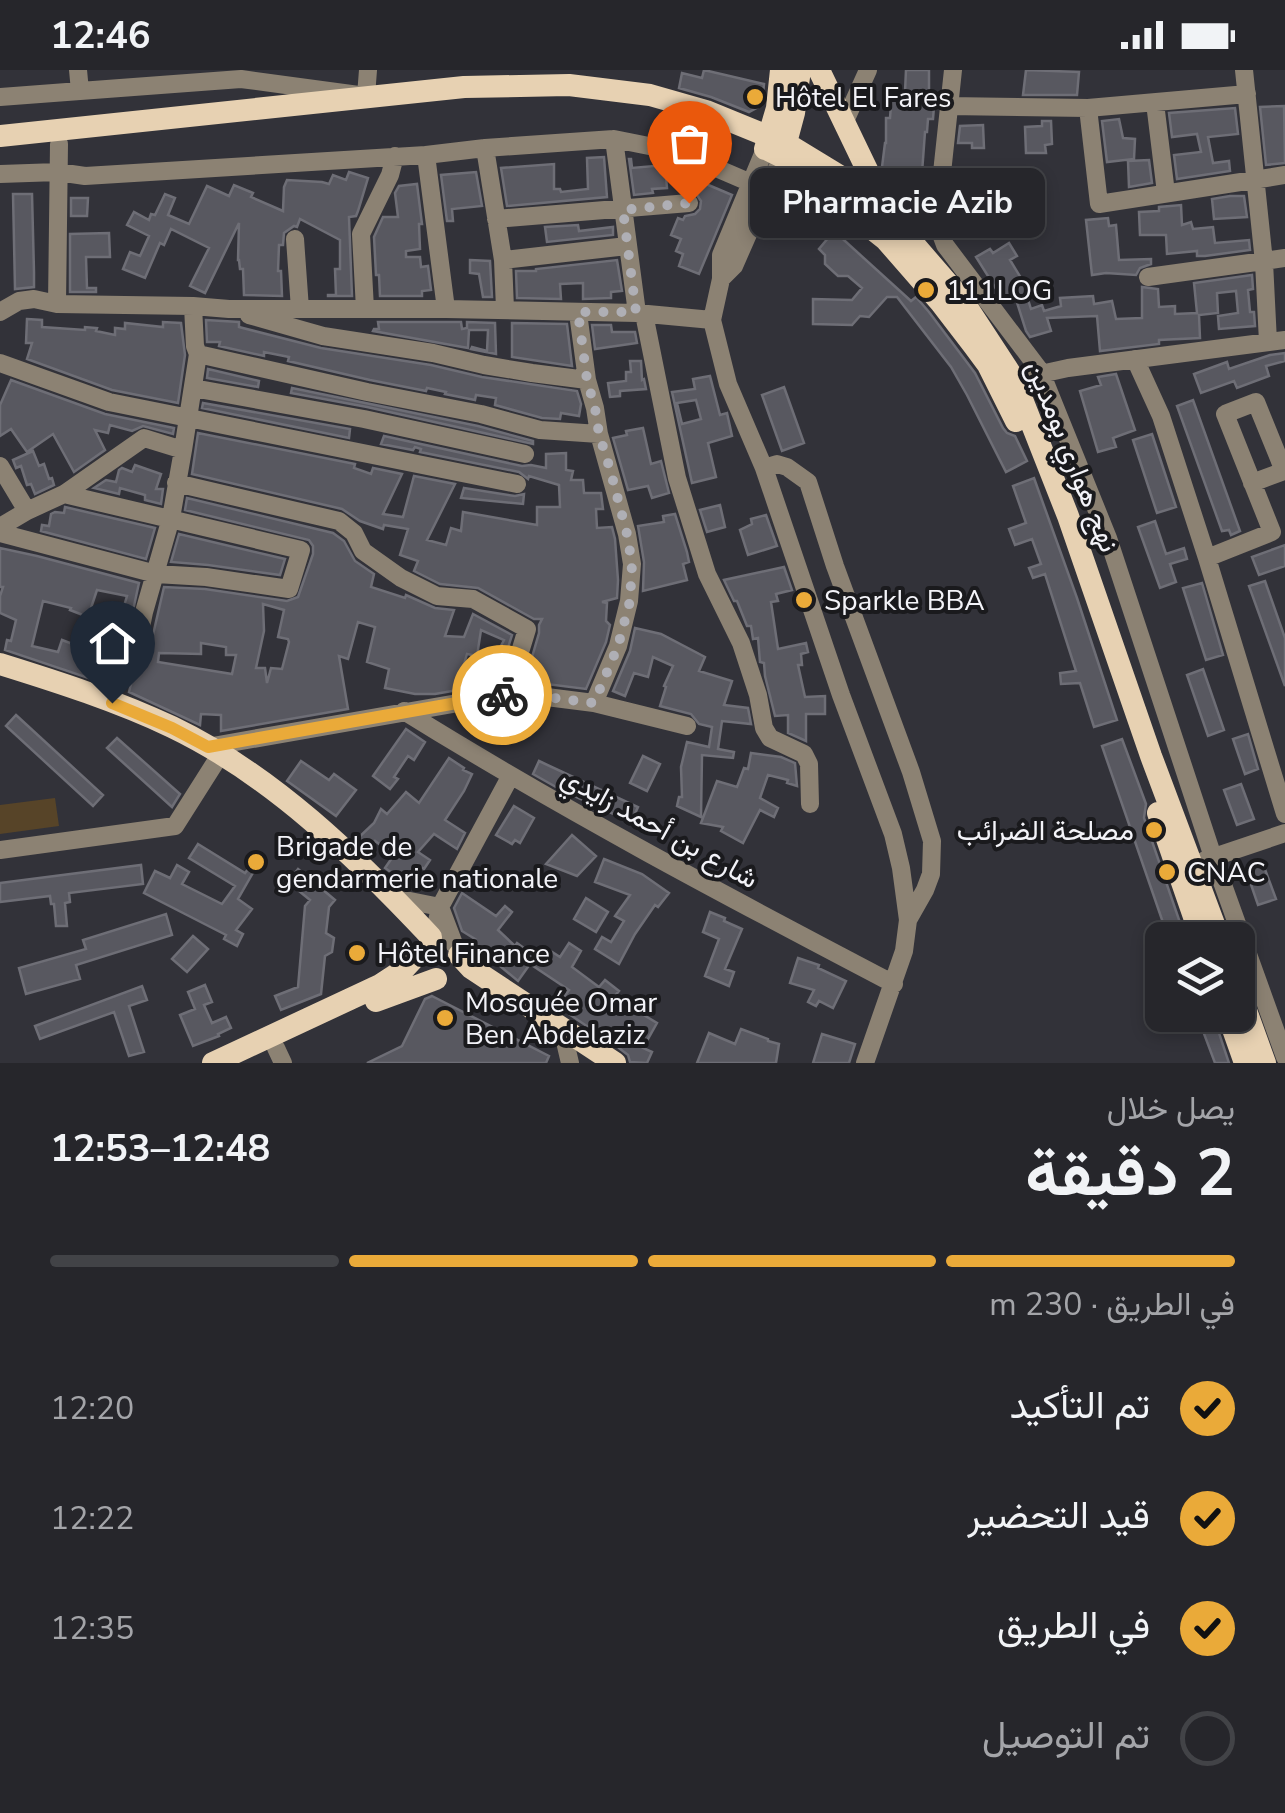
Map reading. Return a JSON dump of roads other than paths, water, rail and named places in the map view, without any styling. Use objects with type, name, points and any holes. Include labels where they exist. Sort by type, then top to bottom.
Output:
[{"type":"main road","points":[[776,146],[794,113],[800,70]]},
{"type":"main road","points":[[819,70],[871,178],[880,206]]},
{"type":"main road","points":[[776,146],[780,79]]},
{"type":"main road","points":[[725,118],[750,114],[762,107],[780,79]]},
{"type":"main road","name":"نهج هواري بومدين","points":[[0,136],[464,86],[569,85],[650,96],[725,118],[850,183],[880,206],[963,301],[1006,381],[1068,516],[1151,756],[1203,861],[1216,922]]},
{"type":"main road","name":"نهج هواري بومدين","points":[[0,151],[440,103],[525,98],[596,101],[648,109],[776,146],[886,240],[988,365],[1006,381],[1012,410],[1103,653],[1196,922]]},
{"type":"main road","points":[[0,664],[136,712],[214,751],[330,838],[395,898],[437,953],[568,1054],[592,1063]]},
{"type":"main road","points":[[242,1063],[280,1055],[388,996],[437,953]]},
{"type":"main road","points":[[213,1063],[380,985],[437,953]]},
{"type":"main road","points":[[437,953],[471,968],[615,1063]]},
{"type":"main road","points":[[1239,1032],[1256,1057],[1274,1063]]},
{"type":"main road","points":[[1249,1032],[1256,1057]]},
{"type":"street","points":[[78,70],[80,91]]},
{"type":"street","points":[[0,96],[240,79],[366,96],[368,70]]},
{"type":"street","points":[[845,122],[868,70]]},
{"type":"street","points":[[953,70],[938,201],[940,234],[1041,372],[1108,538],[1203,861],[1285,1057]]},
{"type":"street","points":[[1006,381],[1135,358],[1277,341],[1264,262],[1244,70]]},
{"type":"street","points":[[948,106],[1088,108],[1247,94]]},
{"type":"street","points":[[1155,102],[1166,193]]},
{"type":"street","points":[[1088,108],[1099,204],[1285,176]]},
{"type":"street","points":[[0,174],[58,172],[85,176],[614,139],[678,152],[751,182]]},
{"type":"street","points":[[614,139],[627,246],[677,478],[707,574],[741,643],[764,728],[770,738],[804,754],[809,764],[810,804]]},
{"type":"street","points":[[58,144],[58,304]]},
{"type":"street","points":[[776,146],[751,182],[721,255],[712,320],[728,384],[764,468],[893,834],[901,868],[908,920],[904,951],[865,1063]]},
{"type":"street","points":[[720,279],[734,266],[776,146]]},
{"type":"street","points":[[485,148],[506,309]]},
{"type":"street","points":[[426,155],[446,308]]},
{"type":"street","points":[[365,308],[360,234],[390,175],[395,156]]},
{"type":"street","points":[[496,219],[689,203]]},
{"type":"street","points":[[294,239],[300,309]]},
{"type":"street","points":[[502,260],[627,246]]},
{"type":"street","points":[[1148,276],[1285,258]]},
{"type":"street","points":[[0,312],[19,301],[34,300],[230,309],[506,309],[640,313],[712,320]]},
{"type":"street","points":[[134,662],[144,612],[172,518],[198,354],[193,306]]},
{"type":"street","points":[[230,309],[323,336],[587,380]]},
{"type":"street","points":[[578,312],[587,380],[632,564],[630,601],[618,646],[594,703]]},
{"type":"street","points":[[198,354],[482,414],[540,430],[599,434]]},
{"type":"street","points":[[1135,358],[1160,416],[1208,558],[1285,814]]},
{"type":"street","points":[[0,363],[109,402],[517,484]]},
{"type":"street","points":[[193,388],[525,454]]},
{"type":"street","points":[[1208,558],[1278,530],[1252,483],[1225,414],[1256,402],[1284,471],[1252,483]]},
{"type":"street","points":[[0,530],[64,494],[144,438],[183,450]]},
{"type":"street","points":[[764,468],[782,465],[808,482],[911,772],[932,840],[926,890],[908,920]]},
{"type":"street","points":[[0,466],[28,511]]},
{"type":"street","points":[[176,483],[339,521],[354,533],[363,551],[400,578],[437,596],[473,599],[526,629],[516,665],[515,693]]},
{"type":"street","points":[[0,530],[156,574],[289,590],[302,550],[64,494]]},
{"type":"street","points":[[0,850],[175,826],[214,751],[404,711],[515,693],[594,703],[687,726]]},
{"type":"street","name":"شارع بن أحمد زايدي","points":[[404,711],[510,777],[894,984]]},
{"type":"street","points":[[437,953],[440,907],[510,777]]},
{"type":"street","points":[[1203,861],[1285,833]]},
{"type":"street","points":[[395,898],[440,907]]},
{"type":"place","name":"Hôtel El Fares","points":[[755,97]]},
{"type":"place","name":"Pharmacie Azib","points":[[689,203]]},
{"type":"place","name":"111LOG","points":[[926,290]]},
{"type":"place","name":"Sparkle BBA","points":[[804,600]]},
{"type":"place","name":"مصلحة الضرائب","points":[[1154,830]]},
{"type":"place","name":"Brigade de gendarmerie nationale","points":[[256,862]]},
{"type":"place","name":"CNAC","points":[[1167,872]]},
{"type":"place","name":"Hôtel Finance","points":[[357,953]]},
{"type":"place","name":"Mosquée Omar Ben Abdelaziz","points":[[445,1018]]}]
